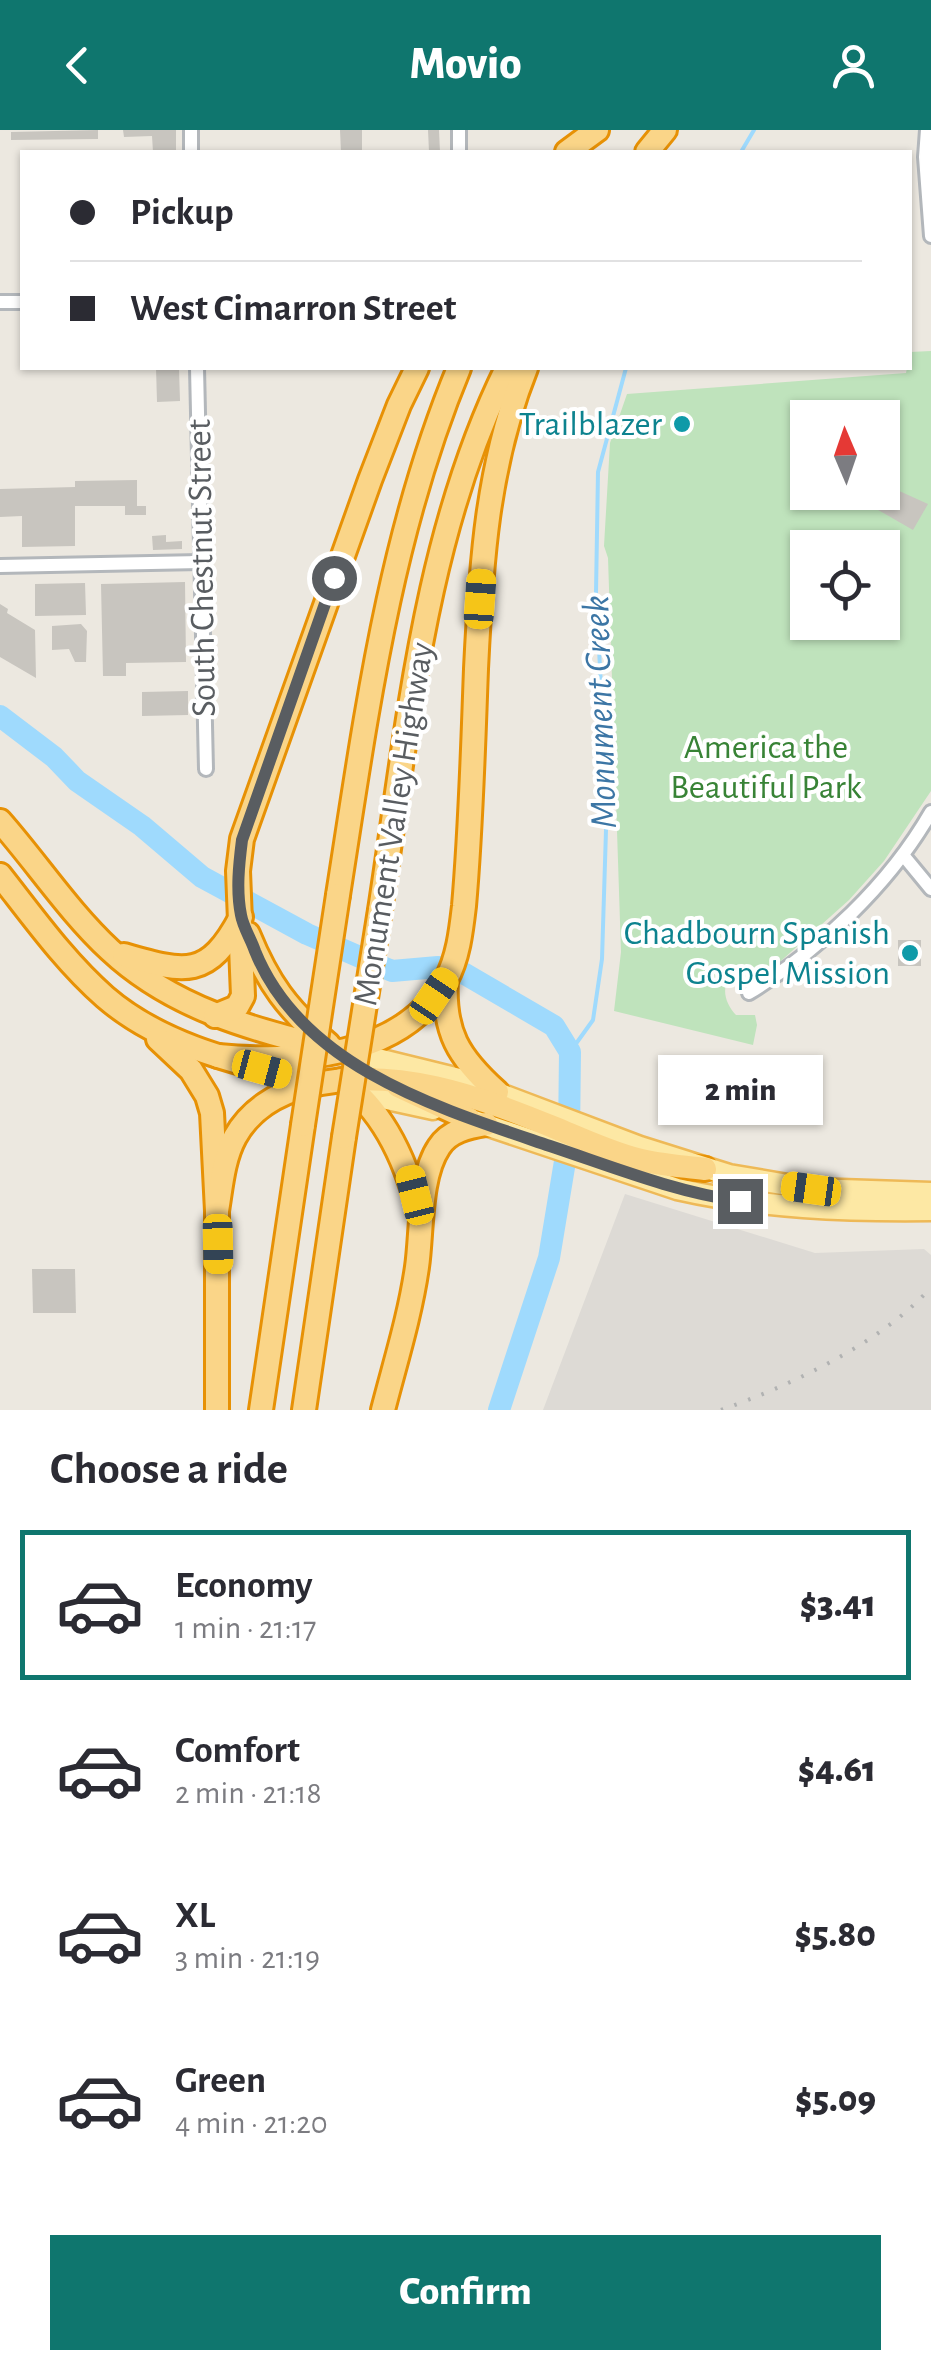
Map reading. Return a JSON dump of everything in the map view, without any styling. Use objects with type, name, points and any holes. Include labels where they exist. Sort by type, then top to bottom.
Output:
[{"type":"highway","points":[[570,150],[597,130]]},
{"type":"highway","points":[[648,150],[664,130]]},
{"type":"highway","points":[[215,1016],[237,1007],[243,996],[238,870],[258,788],[291,707],[363,499],[416,370]]},
{"type":"highway","name":"Monument Valley Highway","points":[[261,1410],[338,895],[392,582],[423,464],[457,370]]},
{"type":"highway","name":"Monument Valley Highway","points":[[304,1410],[432,590],[457,494],[490,401],[506,370]]},
{"type":"highway","points":[[218,1056],[265,1060],[332,1053],[392,1031],[436,1009],[462,930],[484,532],[497,454],[525,370]]},
{"type":"highway","points":[[0,821],[111,952],[158,987],[215,1016],[332,1053],[385,1079]]},
{"type":"highway","points":[[0,875],[84,977],[136,1019],[218,1056],[338,1085]]},
{"type":"highway","points":[[111,952],[170,968],[194,966],[214,958],[242,932]]},
{"type":"highway","points":[[242,932],[280,997],[332,1053],[338,1085],[404,1160],[420,1217]]},
{"type":"highway","points":[[436,1009],[481,1078],[486,1109]]},
{"type":"highway","points":[[136,1019],[192,1070],[208,1096],[212,1113],[217,1211],[217,1410]]},
{"type":"highway","points":[[217,1211],[227,1158],[246,1120],[278,1096],[385,1079],[428,1084],[486,1109],[705,1169]]},
{"type":"highway","points":[[382,1410],[413,1290],[420,1249],[420,1217],[433,1159],[440,1144],[486,1109]]},
{"type":"main road","points":[[332,1053],[430,1071],[486,1109],[678,1189],[766,1204],[921,1211]]},
{"type":"main road","points":[[338,1085],[486,1109]]},
{"type":"main road","points":[[705,1169],[811,1189],[931,1193]]},
{"type":"street","points":[[927,130],[926,199],[931,236]]},
{"type":"street","name":"South Chestnut Street","points":[[197,370],[206,769]]},
{"type":"street","points":[[0,566],[201,562]]},
{"type":"street","points":[[749,993],[834,929],[903,855],[931,812]]},
{"type":"street","points":[[903,855],[931,888]]},
{"type":"shaded area","points":[[625,1194],[815,1253],[924,1249],[931,1255],[931,1410],[543,1410]]},
{"type":"green space","name":"America the Beautiful Park","points":[[931,351],[931,791],[884,861],[849,900],[773,968],[739,973],[728,981],[725,992],[732,1010],[736,1015],[755,1015],[753,1045],[614,1011],[621,952],[608,558],[604,546],[610,443],[627,394],[906,373],[912,370],[912,352]]},
{"type":"building","points":[[98,130],[98,139],[11,140],[11,132]]},
{"type":"building","points":[[123,130],[176,130],[176,150],[153,150],[152,136],[124,137]]},
{"type":"building","points":[[340,130],[362,130],[362,150],[341,150]]},
{"type":"building","points":[[428,130],[439,130],[440,150],[429,150]]},
{"type":"building","points":[[156,370],[179,370],[180,401],[157,402]]},
{"type":"building","points":[[137,480],[137,506],[146,506],[146,515],[125,515],[125,506],[75,506],[75,546],[22,547],[22,516],[0,517],[0,489],[75,487],[75,481]]},
{"type":"building","points":[[900,491],[928,504],[913,530],[878,510],[900,510]]},
{"type":"building","points":[[166,535],[166,542],[182,541],[182,549],[153,550],[152,536]]},
{"type":"building","points":[[185,582],[186,662],[126,663],[126,676],[103,676],[101,584]]},
{"type":"building","points":[[85,583],[86,615],[35,616],[35,584]]},
{"type":"building","points":[[0,604],[8,609],[7,613],[35,630],[36,678],[0,657]]},
{"type":"building","points":[[81,624],[87,631],[86,662],[75,662],[69,649],[52,650],[52,626]]},
{"type":"building","points":[[188,691],[188,715],[142,716],[142,692]]},
{"type":"building","name":"Chadbourn Spanish Gospel Mission","points":[[898,940],[921,940],[921,966],[898,966]]},
{"type":"building","points":[[32,1269],[75,1269],[76,1313],[33,1313]]},
{"type":"waterway","name":"Monument Creek","points":[[742,150],[754,130]]},
{"type":"waterway","name":"Monument Creek","points":[[570,1052],[593,1020],[602,959],[607,798],[596,593],[598,472],[625,370]]},
{"type":"waterway","points":[[0,716],[202,877],[307,934],[392,971],[438,967],[465,974],[554,1026],[570,1052],[569,1137],[549,1258],[499,1410]]},
{"type":"railway","points":[[721,1410],[805,1375],[862,1344],[931,1287]]},
{"type":"place","name":"Trailblazer","points":[[682,424]]},
{"type":"place","name":"Chadbourn Spanish Gospel Mission","points":[[910,953]]},
{"type":"route","points":[[334,578],[242,840],[238,870],[241,917],[264,973],[302,1022],[338,1054],[408,1092],[469,1119],[678,1189],[740,1201]]}]
